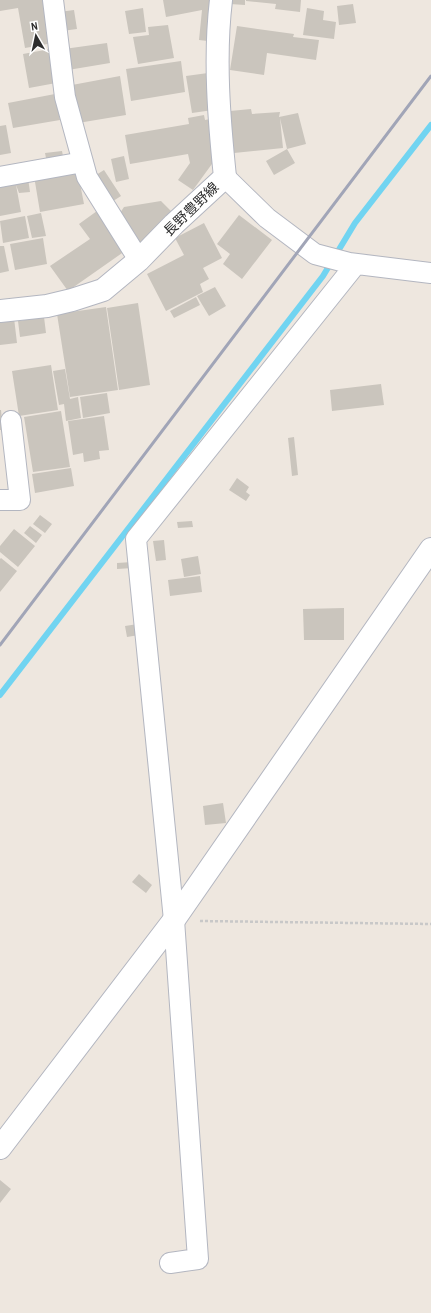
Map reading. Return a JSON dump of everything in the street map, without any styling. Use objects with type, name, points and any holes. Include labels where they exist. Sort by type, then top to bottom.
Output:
[{"type":"street","points":[[52,0],[65,97],[87,178],[139,260]]},
{"type":"street","name":"長野豊野線","points":[[0,312],[47,306],[72,300],[102,290],[139,260],[174,224],[225,177],[221,138],[218,71],[218,26],[221,0]]},
{"type":"street","points":[[0,177],[83,162]]},
{"type":"street","points":[[225,177],[267,218],[314,254],[353,264],[431,273]]},
{"type":"street","points":[[170,1263],[198,1259],[174,920],[136,539],[353,264]]},
{"type":"street","points":[[0,500],[20,500],[11,421]]},
{"type":"street","points":[[0,1148],[174,920],[431,549]]},
{"type":"path","points":[[174,920],[431,924]]},
{"type":"building","points":[[0,0],[45,0],[53,43],[25,48],[18,8],[0,11]]},
{"type":"building","points":[[163,0],[215,0],[208,41],[199,40],[202,10],[166,17]]},
{"type":"building","points":[[230,0],[245,0],[245,5],[230,4]]},
{"type":"building","points":[[246,0],[301,0],[300,12],[275,9],[276,4]]},
{"type":"building","points":[[353,4],[356,23],[339,25],[337,6]]},
{"type":"building","points":[[143,8],[146,32],[129,34],[125,11]]},
{"type":"building","points":[[307,8],[324,11],[323,20],[336,22],[334,39],[303,35]]},
{"type":"building","points":[[74,10],[77,29],[62,31],[59,12]]},
{"type":"building","points":[[168,25],[174,58],[138,64],[133,37],[149,35],[148,27]]},
{"type":"building","points":[[237,26],[294,34],[293,37],[319,40],[316,60],[267,53],[264,75],[230,70]]},
{"type":"building","points":[[107,43],[110,63],[68,70],[64,49]]},
{"type":"building","points":[[50,49],[56,83],[29,88],[23,54]]},
{"type":"building","points":[[181,61],[185,92],[131,101],[126,69]]},
{"type":"building","points":[[208,73],[213,110],[192,113],[186,76]]},
{"type":"building","points":[[120,76],[126,115],[78,123],[72,85]]},
{"type":"building","points":[[55,94],[60,120],[13,128],[8,103]]},
{"type":"building","points":[[251,109],[252,114],[280,112],[279,117],[298,113],[306,144],[287,149],[280,118],[283,148],[234,153],[230,111]]},
{"type":"building","points":[[204,115],[205,120],[210,119],[217,157],[193,190],[178,180],[190,163],[188,154],[130,164],[125,135],[189,124],[188,118]]},
{"type":"building","points":[[6,125],[11,153],[0,155],[0,126]]},
{"type":"building","points":[[287,149],[295,163],[274,175],[266,161]]},
{"type":"building","points":[[62,151],[64,161],[47,163],[45,153]]},
{"type":"building","points":[[124,156],[129,179],[116,182],[111,159]]},
{"type":"building","points":[[77,168],[84,204],[40,212],[34,176]]},
{"type":"building","points":[[104,170],[121,196],[110,203],[93,177]]},
{"type":"building","points":[[28,178],[30,192],[19,193],[16,185],[21,212],[0,216],[0,185]]},
{"type":"building","points":[[161,201],[171,211],[141,245],[118,216],[124,207]]},
{"type":"building","points":[[97,211],[125,251],[68,291],[50,266],[90,239],[79,224]]},
{"type":"building","points":[[41,213],[46,236],[32,238],[27,216]]},
{"type":"building","points":[[239,215],[272,240],[242,279],[223,264],[230,254],[217,244]]},
{"type":"building","points":[[25,216],[29,238],[3,243],[0,221]]},
{"type":"building","points":[[204,223],[222,258],[203,268],[209,279],[200,284],[203,292],[166,311],[147,274],[184,255],[175,238]]},
{"type":"building","points":[[43,238],[47,264],[15,270],[10,244]]},
{"type":"building","points":[[0,246],[4,246],[9,271],[0,273]]},
{"type":"building","points":[[215,287],[226,306],[209,316],[197,296]]},
{"type":"building","points":[[196,297],[200,305],[174,318],[170,311]]},
{"type":"building","points":[[138,303],[150,385],[119,390],[107,308]]},
{"type":"building","points":[[106,307],[118,390],[70,397],[57,314]]},
{"type":"building","points":[[44,317],[46,333],[20,337],[18,321]]},
{"type":"building","points":[[14,318],[17,343],[0,345],[0,320]]},
{"type":"building","points":[[51,365],[58,410],[19,416],[12,371]]},
{"type":"building","points":[[65,369],[70,399],[78,397],[81,418],[66,421],[64,404],[59,405],[53,371]]},
{"type":"building","points":[[381,384],[384,405],[332,411],[330,390]]},
{"type":"building","points":[[107,393],[110,413],[83,418],[80,397]]},
{"type":"building","points":[[1,410],[3,430],[0,430]]},
{"type":"building","points":[[61,411],[70,467],[33,472],[24,417]]},
{"type":"building","points":[[104,416],[109,450],[99,451],[100,459],[84,462],[83,453],[73,455],[68,421]]},
{"type":"building","points":[[294,437],[298,475],[292,476],[288,438]]},
{"type":"building","points":[[71,468],[74,486],[35,493],[32,474]]},
{"type":"building","points":[[237,478],[249,487],[246,492],[250,495],[246,501],[229,490]]},
{"type":"building","points":[[40,515],[52,524],[45,533],[33,524]]},
{"type":"building","points":[[192,521],[193,527],[178,528],[177,522]]},
{"type":"building","points":[[30,526],[42,535],[36,543],[24,533]]},
{"type":"building","points":[[14,529],[35,546],[18,567],[0,552],[0,546]]},
{"type":"building","points":[[164,540],[166,560],[156,561],[153,541]]},
{"type":"building","points":[[198,556],[201,574],[184,577],[181,559]]},
{"type":"building","points":[[1,558],[17,571],[0,592],[0,559]]},
{"type":"building","points":[[132,562],[133,568],[117,569],[117,563]]},
{"type":"building","points":[[200,576],[202,592],[170,596],[168,580]]},
{"type":"building","points":[[344,608],[344,640],[304,640],[303,609]]},
{"type":"building","points":[[138,624],[139,635],[127,637],[125,626]]},
{"type":"building","points":[[223,803],[226,823],[205,825],[203,806]]},
{"type":"building","points":[[139,874],[152,885],[146,893],[132,882]]},
{"type":"building","points":[[0,1180],[11,1189],[0,1203]]},
{"type":"waterway","points":[[0,695],[323,276],[355,223],[431,125]]},
{"type":"railway","points":[[0,645],[431,76]]}]
